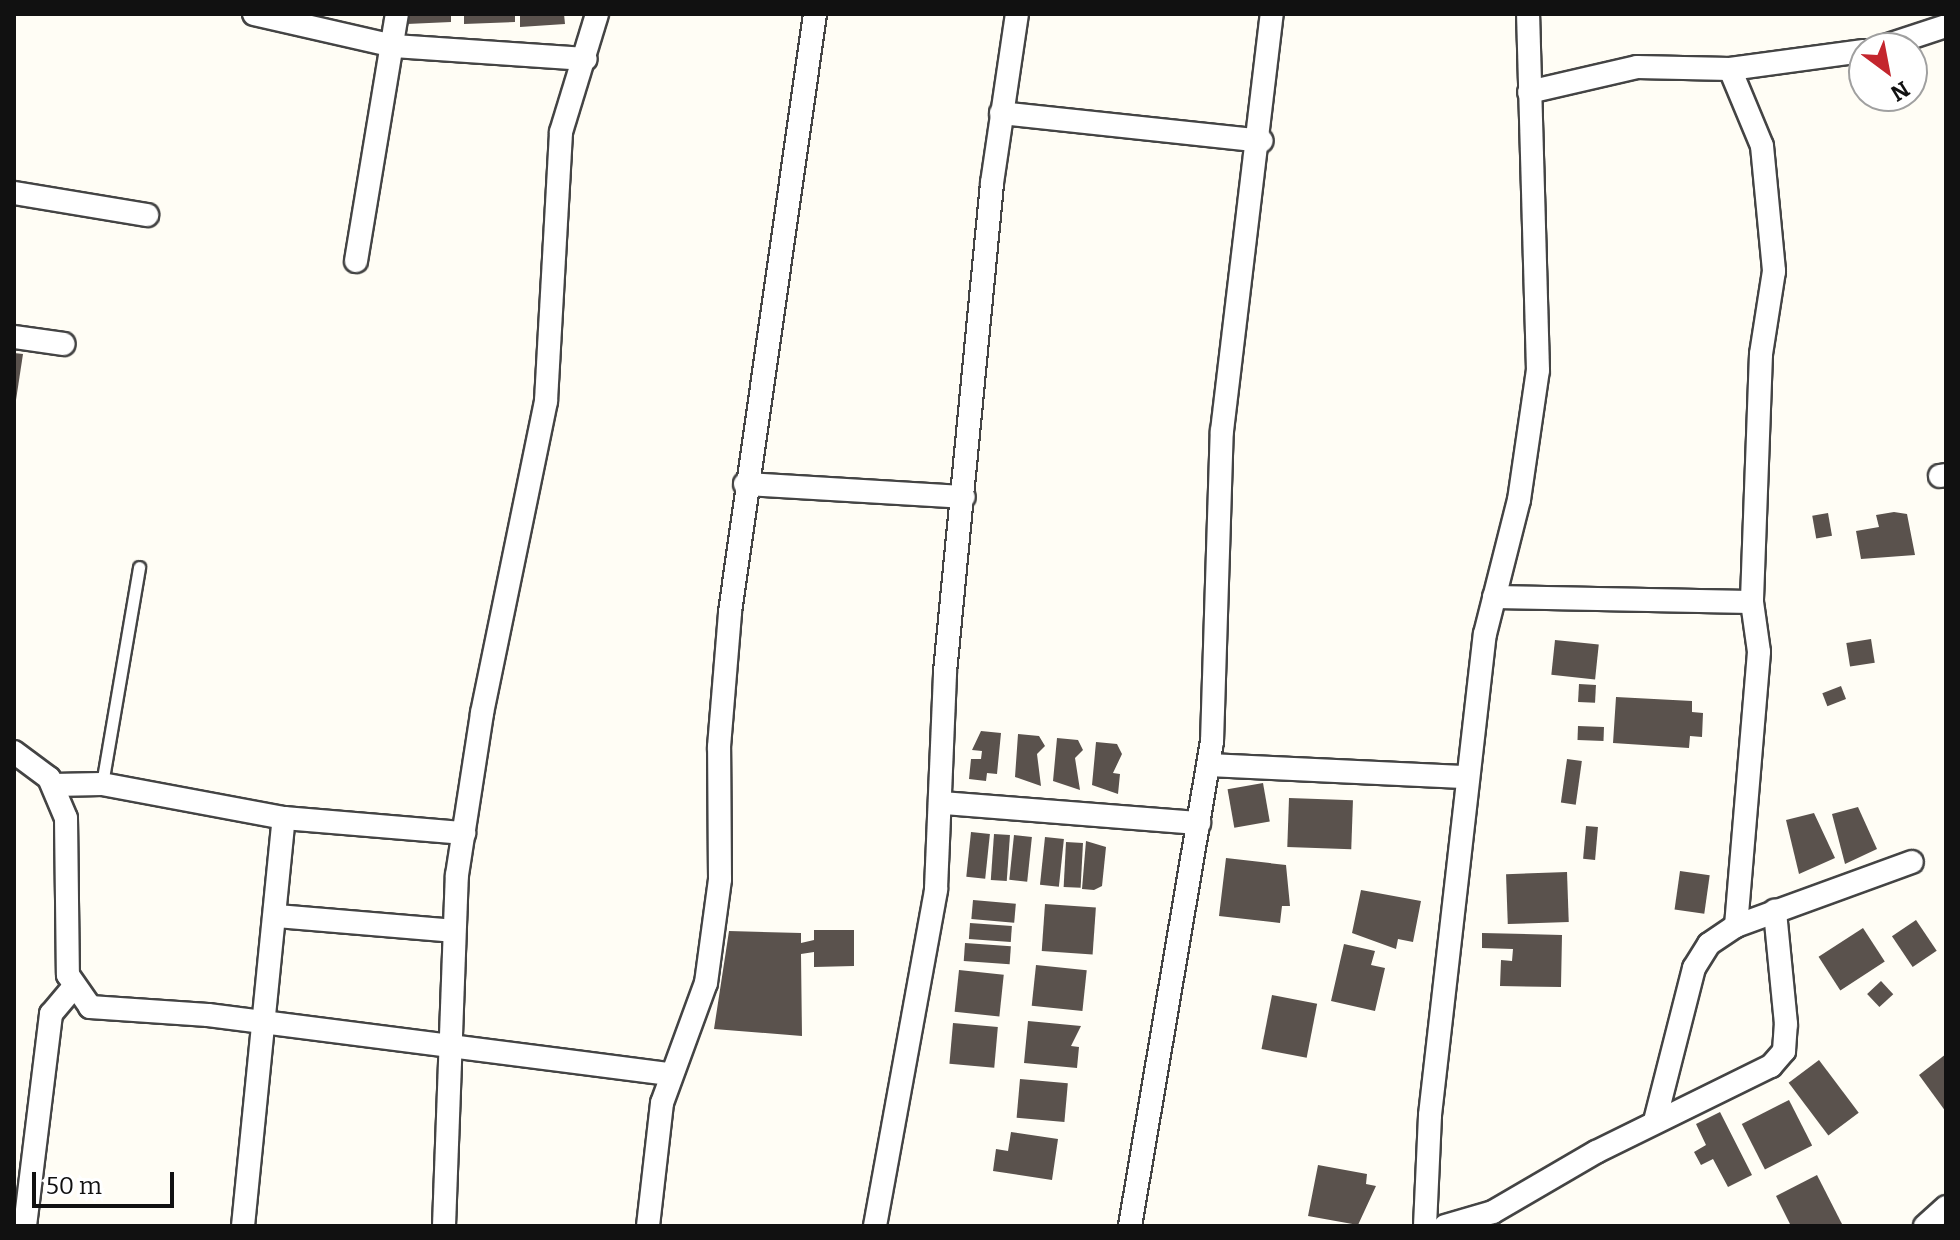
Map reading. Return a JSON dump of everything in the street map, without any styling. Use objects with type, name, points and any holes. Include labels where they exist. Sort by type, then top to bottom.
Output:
[{"type":"street","points":[[254,14],[394,46],[586,59]]},
{"type":"street","points":[[356,261],[397,14]]},
{"type":"street","points":[[444,1226],[453,1045],[453,931],[464,833],[546,401],[561,132],[586,59],[597,14]]},
{"type":"street","points":[[648,1226],[671,1074],[706,983],[720,879],[720,717],[745,484],[815,14]]},
{"type":"street","points":[[875,1226],[916,1026],[943,803],[945,672],[1001,113],[1017,14]]},
{"type":"street","points":[[1130,1226],[1209,765],[1222,431],[1262,141],[1272,14]]},
{"type":"street","points":[[1425,1226],[1468,777],[1494,597],[1519,500],[1538,370],[1528,14]]},
{"type":"street","points":[[1529,92],[1637,67],[1730,69],[1848,53]]},
{"type":"street","points":[[1730,69],[1762,146],[1774,271],[1761,354],[1752,602],[1759,652],[1736,926]]},
{"type":"street","points":[[1001,113],[1262,141]]},
{"type":"street","points":[[14,193],[147,215]]},
{"type":"street","points":[[14,337],[64,344]]},
{"type":"street","points":[[745,484],[964,497]]},
{"type":"street","points":[[1494,597],[1752,602]]},
{"type":"street","points":[[14,752],[53,785],[69,838],[72,989],[51,1014],[25,1226]]},
{"type":"street","points":[[1209,765],[1468,777]]},
{"type":"street","points":[[53,785],[102,784],[284,818],[464,833]]},
{"type":"street","points":[[943,803],[1199,823]]},
{"type":"street","points":[[243,1226],[268,1022],[284,818]]},
{"type":"street","points":[[1655,1121],[1694,968],[1709,944],[1736,926],[1912,862]]},
{"type":"street","points":[[1445,1226],[1493,1212],[1655,1121],[1771,1066],[1784,1051],[1775,911]]},
{"type":"street","points":[[276,916],[453,931]]},
{"type":"street","points":[[72,989],[90,1007],[113,1011],[268,1022],[671,1074]]},
{"type":"street","points":[[1925,1226],[1946,1207]]},
{"type":"lane","points":[[102,784],[139,567]]},
{"type":"building","points":[[407,14],[451,14],[451,22],[407,24]]},
{"type":"building","points":[[464,14],[515,14],[515,22],[464,24]]},
{"type":"building","points":[[520,14],[564,14],[565,24],[520,27]]},
{"type":"building","points":[[14,353],[23,354],[16,400],[14,400]]},
{"type":"building","points":[[1894,512],[1907,514],[1915,555],[1861,559],[1856,531],[1879,527],[1876,515]]},
{"type":"building","points":[[1828,513],[1832,536],[1816,538],[1812,516]]},
{"type":"building","points":[[1871,639],[1875,663],[1850,667],[1846,643]]},
{"type":"building","points":[[1555,640],[1599,645],[1595,679],[1551,675]]},
{"type":"building","points":[[1579,684],[1596,685],[1595,703],[1578,702]]},
{"type":"building","points":[[1841,686],[1846,699],[1827,706],[1822,693]]},
{"type":"building","points":[[1616,697],[1692,701],[1692,712],[1703,713],[1702,737],[1690,736],[1689,748],[1613,743]]},
{"type":"building","points":[[1578,726],[1604,727],[1603,741],[1578,740]]},
{"type":"building","points":[[981,731],[1001,733],[997,774],[987,773],[986,781],[969,779],[971,759],[981,759],[982,751],[972,750]]},
{"type":"building","points":[[1018,734],[1039,736],[1045,746],[1037,754],[1041,786],[1015,777]]},
{"type":"building","points":[[1057,738],[1078,740],[1083,750],[1075,758],[1080,790],[1053,781]]},
{"type":"building","points":[[1096,742],[1117,744],[1122,754],[1113,773],[1120,774],[1118,794],[1092,785]]},
{"type":"building","points":[[1567,759],[1582,761],[1576,805],[1561,803]]},
{"type":"building","points":[[1263,783],[1270,821],[1234,828],[1228,789]]},
{"type":"building","points":[[1289,798],[1353,800],[1351,849],[1287,847]]},
{"type":"building","points":[[1858,807],[1877,849],[1845,864],[1832,814]]},
{"type":"building","points":[[1814,813],[1835,858],[1799,874],[1786,820]]},
{"type":"building","points":[[1586,826],[1598,827],[1595,860],[1583,859]]},
{"type":"building","points":[[971,832],[990,834],[985,879],[966,877]]},
{"type":"building","points":[[994,834],[1010,835],[1007,881],[991,880]]},
{"type":"building","points":[[1014,835],[1032,837],[1027,882],[1009,880]]},
{"type":"building","points":[[1045,837],[1064,839],[1059,887],[1040,885]]},
{"type":"building","points":[[1086,841],[1106,847],[1102,886],[1094,890],[1082,889]]},
{"type":"building","points":[[1066,842],[1083,843],[1081,888],[1064,887]]},
{"type":"building","points":[[1226,858],[1286,865],[1290,906],[1282,906],[1280,923],[1219,916]]},
{"type":"building","points":[[1680,871],[1710,875],[1704,914],[1675,910]]},
{"type":"building","points":[[1567,872],[1569,922],[1508,924],[1506,874]]},
{"type":"building","points":[[1361,890],[1421,901],[1413,942],[1398,939],[1396,949],[1352,933]]},
{"type":"building","points":[[973,900],[1016,904],[1014,923],[971,919]]},
{"type":"building","points":[[1045,904],[1096,908],[1093,954],[1042,951]]},
{"type":"building","points":[[1916,920],[1937,951],[1913,967],[1892,936]]},
{"type":"building","points":[[970,923],[1012,926],[1011,942],[969,939]]},
{"type":"building","points":[[1863,928],[1885,962],[1840,990],[1819,957]]},
{"type":"building","points":[[814,930],[854,930],[854,966],[814,967],[814,952],[801,954],[802,1036],[714,1029],[729,931],[801,933],[801,943],[814,940]]},
{"type":"building","points":[[1482,933],[1562,935],[1561,987],[1500,986],[1501,960],[1512,961],[1513,949],[1482,948]]},
{"type":"building","points":[[965,943],[1011,946],[1010,964],[964,961]]},
{"type":"building","points":[[1344,944],[1375,951],[1371,965],[1385,968],[1375,1011],[1331,1001]]},
{"type":"building","points":[[1036,965],[1087,970],[1082,1011],[1032,1006]]},
{"type":"building","points":[[959,970],[1004,975],[999,1016],[955,1012]]},
{"type":"building","points":[[1881,981],[1893,994],[1879,1007],[1867,994]]},
{"type":"building","points":[[1272,995],[1317,1004],[1307,1058],[1262,1049]]},
{"type":"building","points":[[1028,1021],[1081,1026],[1071,1046],[1079,1047],[1077,1068],[1024,1063]]},
{"type":"building","points":[[953,1023],[998,1027],[994,1068],[949,1064]]},
{"type":"building","points":[[1946,1054],[1946,1112],[1919,1075]]},
{"type":"building","points":[[1819,1060],[1859,1113],[1828,1136],[1789,1083]]},
{"type":"building","points":[[1020,1079],[1068,1083],[1064,1122],[1017,1118]]},
{"type":"building","points":[[1789,1100],[1812,1145],[1765,1170],[1742,1124]]},
{"type":"building","points":[[1720,1112],[1752,1175],[1728,1187],[1713,1159],[1701,1165],[1694,1152],[1706,1145],[1696,1124]]},
{"type":"building","points":[[1011,1132],[1058,1139],[1052,1180],[993,1171],[996,1149],[1008,1151]]},
{"type":"building","points":[[1318,1165],[1367,1174],[1366,1184],[1376,1186],[1358,1225],[1308,1216]]},
{"type":"building","points":[[1817,1175],[1843,1226],[1791,1226],[1776,1196]]}]
